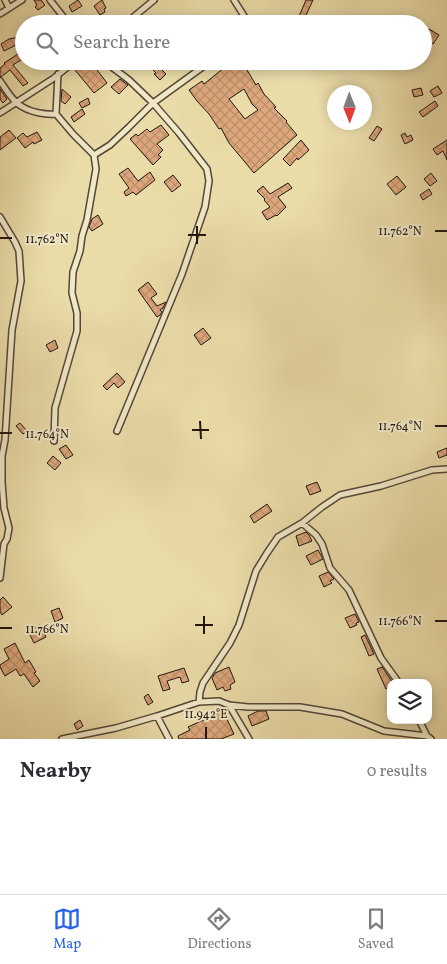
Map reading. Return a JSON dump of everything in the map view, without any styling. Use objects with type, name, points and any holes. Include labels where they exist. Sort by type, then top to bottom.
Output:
[{"type":"street","points":[[5,0],[10,8]]},
{"type":"street","points":[[0,14],[22,0]]},
{"type":"street","points":[[50,0],[62,15]]},
{"type":"street","points":[[136,15],[154,0]]},
{"type":"street","points":[[234,0],[243,15]]},
{"type":"street","points":[[0,113],[64,70]]},
{"type":"street","points":[[116,70],[153,102],[207,169],[210,181],[205,207],[182,274],[117,431]]},
{"type":"street","points":[[94,155],[110,145],[153,102],[198,70]]},
{"type":"street","points":[[54,441],[55,408],[77,331],[77,313],[72,293],[73,272],[87,220],[96,169],[94,155],[56,114],[58,74]]},
{"type":"street","points":[[0,81],[21,106],[32,111],[56,114]]},
{"type":"street","points":[[0,217],[19,251],[21,281],[12,330],[5,440],[2,456],[4,508],[9,528],[7,539],[2,543],[0,578]]},
{"type":"street","points":[[199,702],[202,683],[230,643],[239,624],[256,571],[278,537],[302,523],[322,506],[340,495],[381,486],[432,470],[447,469]]},
{"type":"street","points":[[302,523],[316,535],[322,544],[330,568],[349,590],[381,658],[396,679]]},
{"type":"street","points":[[62,739],[116,728],[199,702],[219,701],[229,705],[300,707],[342,714],[384,731],[429,737]]},
{"type":"street","points":[[229,705],[249,739]]},
{"type":"street","points":[[157,716],[169,739]]},
{"type":"street","points":[[421,724],[429,737]]},
{"type":"building","points":[[34,0],[41,0],[45,5],[38,10],[35,7],[37,5]]},
{"type":"building","points":[[78,0],[82,6],[72,12],[69,6]]},
{"type":"building","points":[[102,0],[106,8],[104,9],[105,12],[100,15],[94,6]]},
{"type":"building","points":[[306,0],[313,0],[306,15],[300,15]]},
{"type":"building","points":[[432,31],[439,35],[432,43]]},
{"type":"building","points":[[15,38],[15,46],[4,51],[1,44]]},
{"type":"building","points":[[15,56],[15,64],[13,65],[15,70],[17,70],[28,83],[23,86],[10,70],[0,77],[0,68]]},
{"type":"building","points":[[75,70],[97,70],[107,83],[94,93]]},
{"type":"building","points":[[153,70],[162,70],[166,74],[160,80],[154,74],[156,73]]},
{"type":"building","points":[[221,70],[247,70],[256,85],[258,83],[264,94],[276,107],[274,108],[297,135],[254,173],[229,143],[221,128],[219,129],[189,90],[202,81],[204,84]],"holes":[[[244,89],[252,104],[258,110],[245,119],[229,99]]]},
{"type":"building","points":[[120,79],[128,85],[119,94],[111,87]]},
{"type":"building","points":[[438,86],[442,93],[434,97],[430,91]]},
{"type":"building","points":[[421,88],[423,95],[414,97],[412,90]]},
{"type":"building","points":[[0,89],[7,99],[3,103],[0,99]]},
{"type":"building","points":[[62,89],[71,97],[65,104],[61,101]]},
{"type":"building","points":[[88,98],[90,104],[82,108],[79,103]]},
{"type":"building","points":[[435,101],[438,106],[423,117],[419,112]]},
{"type":"building","points":[[82,109],[85,114],[74,122],[71,117]]},
{"type":"building","points":[[161,125],[169,135],[157,144],[163,150],[158,155],[161,157],[153,165],[130,139],[147,129],[150,132]]},
{"type":"building","points":[[377,126],[382,129],[374,141],[369,138]]},
{"type":"building","points":[[9,130],[16,138],[0,150],[0,137]]},
{"type":"building","points":[[37,132],[42,140],[34,144],[33,142],[25,148],[17,138],[23,133],[27,137]]},
{"type":"building","points":[[405,133],[407,137],[411,135],[413,140],[405,144],[401,135]]},
{"type":"building","points":[[301,140],[309,150],[298,160],[297,158],[290,166],[283,159]]},
{"type":"building","points":[[447,140],[447,160],[443,151],[437,155],[433,149]]},
{"type":"building","points":[[128,168],[138,181],[150,172],[155,180],[136,195],[133,192],[126,196],[124,192],[129,188],[119,174]]},
{"type":"building","points":[[431,173],[437,181],[430,186],[424,179]]},
{"type":"building","points":[[173,175],[181,185],[172,192],[164,182]]},
{"type":"building","points":[[397,176],[406,187],[396,195],[387,184]]},
{"type":"building","points":[[288,183],[292,188],[278,197],[286,207],[277,216],[267,220],[262,212],[270,207],[257,191],[263,186],[270,194]]},
{"type":"building","points":[[429,189],[432,194],[423,200],[420,195]]},
{"type":"building","points":[[98,215],[103,224],[92,231],[89,227],[92,219]]},
{"type":"building","points":[[148,282],[157,294],[151,298],[157,306],[166,302],[160,310],[162,312],[157,317],[138,290]]},
{"type":"building","points":[[203,328],[211,338],[201,345],[194,335]]},
{"type":"building","points":[[55,340],[58,348],[50,352],[46,345]]},
{"type":"building","points":[[117,373],[125,382],[118,388],[114,383],[107,390],[103,386]]},
{"type":"building","points":[[20,423],[27,431],[23,434],[16,426]]},
{"type":"building","points":[[66,445],[73,455],[66,459],[59,449]]},
{"type":"building","points":[[447,448],[447,455],[439,458],[437,452]]},
{"type":"building","points":[[53,456],[61,463],[55,470],[47,463]]},
{"type":"building","points":[[317,482],[321,491],[310,495],[306,486]]},
{"type":"building","points":[[267,504],[272,511],[254,523],[250,516]]},
{"type":"building","points":[[306,532],[312,541],[299,546],[296,536]]},
{"type":"building","points":[[318,550],[323,559],[311,565],[306,556]]},
{"type":"building","points":[[328,572],[334,579],[330,581],[332,583],[324,587],[319,576]]},
{"type":"building","points":[[3,597],[12,607],[2,615],[0,612],[0,600]]},
{"type":"building","points":[[59,608],[63,618],[55,622],[51,611]]},
{"type":"building","points":[[355,614],[359,622],[350,628],[345,618]]},
{"type":"building","points":[[40,625],[46,637],[34,643],[28,631]]},
{"type":"building","points":[[365,635],[374,654],[369,656],[361,637]]},
{"type":"building","points":[[15,643],[25,663],[29,660],[36,672],[34,673],[40,681],[33,687],[24,674],[20,676],[16,669],[5,676],[0,667],[9,659],[4,649]]},
{"type":"building","points":[[229,667],[235,682],[230,685],[231,689],[225,691],[223,687],[217,690],[212,678],[215,673]]},
{"type":"building","points":[[382,667],[390,679],[387,679],[386,689],[377,669]]},
{"type":"building","points":[[184,668],[189,681],[182,683],[180,677],[167,681],[170,689],[163,691],[158,676]]},
{"type":"building","points":[[148,694],[153,702],[148,705],[144,697]]},
{"type":"building","points":[[223,711],[234,734],[221,739],[179,739],[178,736],[190,730],[188,727]]},
{"type":"building","points":[[258,711],[266,711],[269,719],[252,726],[248,716]]},
{"type":"building","points":[[80,720],[83,726],[77,730],[74,724]]}]
